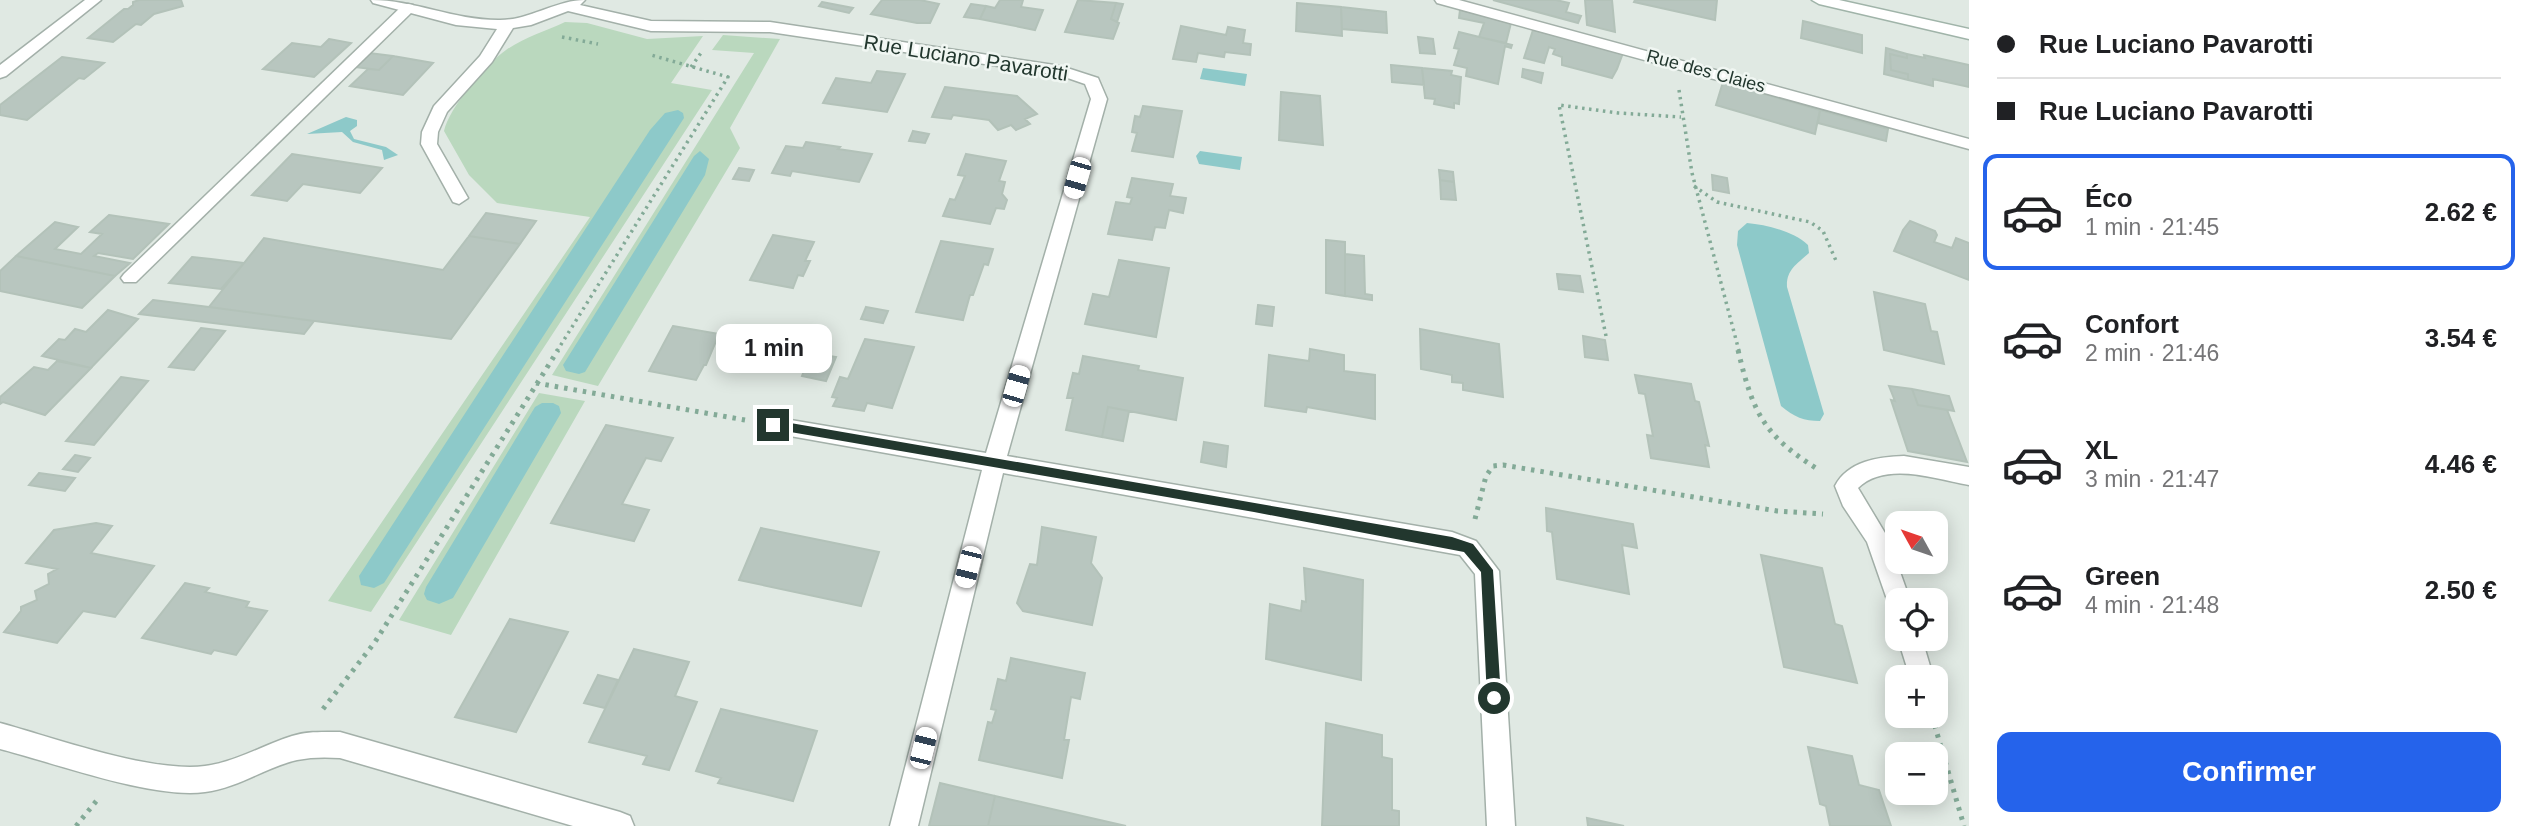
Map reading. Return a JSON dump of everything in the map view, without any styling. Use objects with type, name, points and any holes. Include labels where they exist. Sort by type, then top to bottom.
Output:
[{"type":"street","points":[[0,73],[94,0]]},
{"type":"street","points":[[378,0],[466,23],[506,27],[531,22],[573,3]]},
{"type":"street","name":"Rue des Claies","points":[[1442,0],[1969,144]]},
{"type":"street","points":[[1819,0],[1969,34]]},
{"type":"street","name":"Rue Luciano Pavarotti","points":[[573,3],[651,26],[770,27],[1061,71],[1092,81],[1100,99],[994,464],[904,826]]},
{"type":"street","points":[[459,198],[429,144],[429,132],[440,110],[486,59],[506,27]]},
{"type":"street","points":[[773,425],[1255,507],[1452,542],[1468,548],[1487,570],[1501,826]]},
{"type":"street","points":[[1894,588],[1877,538],[1851,499],[1846,486],[1865,469],[1905,465],[1969,476]]},
{"type":"street","points":[[0,736],[157,778],[205,779],[249,767],[293,748],[318,744],[340,745],[620,826]]},
{"type":"lane","points":[[130,278],[408,8]]},
{"type":"path","points":[[506,27],[611,47]]},
{"type":"path","points":[[293,748],[374,642],[729,77],[638,52]]},
{"type":"path","points":[[1680,63],[1677,69],[1681,117],[1694,186],[1755,410],[1765,427],[1797,457],[1846,486]]},
{"type":"path","points":[[1606,336],[1559,105],[1618,113],[1681,117]]},
{"type":"path","points":[[1694,186],[1717,202],[1810,222],[1823,231],[1838,263]]},
{"type":"path","points":[[536,383],[773,425]]},
{"type":"path","points":[[1468,548],[1486,475],[1493,467],[1503,465],[1777,511],[1863,516]]},
{"type":"path","points":[[1935,728],[1964,826]]},
{"type":"green space","points":[[565,22],[587,23],[647,39],[703,36],[671,83],[712,90],[371,612],[328,601],[590,217],[497,203],[469,175],[444,131],[461,99],[498,57],[520,42]]},
{"type":"green space","points":[[723,35],[780,39],[730,128],[740,148],[598,386],[552,375],[754,53],[712,50]]},
{"type":"green space","points":[[539,393],[585,401],[451,635],[399,620]]},
{"type":"water","points":[[1203,68],[1247,74],[1245,86],[1200,79]]},
{"type":"water","points":[[678,110],[683,113],[684,118],[384,583],[374,588],[361,585],[359,576],[650,130],[665,113]]},
{"type":"water","points":[[346,117],[357,120],[357,126],[350,131],[354,139],[386,147],[398,155],[384,160],[382,150],[353,142],[342,132],[307,134]]},
{"type":"water","points":[[700,151],[709,159],[705,175],[585,372],[579,374],[566,371],[563,365],[694,156]]},
{"type":"water","points":[[1200,151],[1242,157],[1240,170],[1199,164],[1196,156]]},
{"type":"water","points":[[1747,223],[1779,230],[1808,245],[1809,253],[1790,272],[1787,287],[1824,414],[1820,421],[1799,418],[1781,406],[1737,245],[1738,231]]},
{"type":"water","points":[[542,403],[559,406],[561,413],[453,598],[439,604],[427,600],[424,594],[426,587],[535,407]]},
{"type":"building","points":[[181,0],[183,6],[154,14],[113,42],[88,38],[133,5],[133,2]]},
{"type":"building","points":[[882,0],[920,0],[939,4],[930,23],[917,23],[871,14]]},
{"type":"building","points":[[1000,0],[1023,0],[1021,7],[1043,10],[1035,30],[980,19],[986,6],[995,8]]},
{"type":"building","points":[[1078,0],[1116,3],[1111,19],[1119,23],[1113,39],[1065,32]]},
{"type":"building","points":[[1493,0],[1556,0],[1569,3],[1566,12],[1581,16],[1578,23]]},
{"type":"building","points":[[1585,0],[1612,0],[1615,32],[1587,25]]},
{"type":"building","points":[[1717,0],[1715,20],[1634,2]]},
{"type":"building","points":[[822,2],[853,8],[849,13],[819,6]]},
{"type":"building","points":[[1116,3],[1123,4],[1117,22],[1111,19]]},
{"type":"building","points":[[1297,3],[1341,7],[1342,36],[1296,31]]},
{"type":"building","points":[[971,4],[986,6],[980,19],[964,17]]},
{"type":"building","points":[[1341,7],[1386,12],[1387,33],[1342,29]]},
{"type":"building","points":[[1460,10],[1511,23],[1506,43],[1479,37],[1484,23],[1459,18]]},
{"type":"building","points":[[1803,21],[1862,35],[1862,53],[1801,38]]},
{"type":"building","points":[[1181,26],[1226,35],[1228,27],[1245,30],[1243,43],[1251,44],[1250,55],[1225,52],[1224,57],[1198,53],[1196,62],[1173,59]]},
{"type":"building","points":[[1533,30],[1623,53],[1612,78],[1562,65],[1562,57],[1553,54],[1555,49],[1549,47],[1544,63],[1524,58]]},
{"type":"building","points":[[1459,32],[1512,45],[1511,48],[1505,46],[1498,84],[1466,76],[1467,68],[1454,65],[1459,49],[1454,48]]},
{"type":"building","points":[[1418,37],[1433,39],[1435,54],[1420,53]]},
{"type":"building","points":[[329,39],[351,43],[314,77],[263,69],[292,43],[321,47]]},
{"type":"building","points":[[1886,48],[1907,54],[1907,58],[1890,54],[1891,70],[1908,74],[1908,80],[1884,74]]},
{"type":"building","points":[[369,53],[393,56],[379,70],[355,67]]},
{"type":"building","points":[[1890,54],[1907,58],[1907,54],[1925,58],[1924,55],[1969,65],[1969,87],[1933,79],[1933,86],[1908,80],[1908,74],[1891,70]]},
{"type":"building","points":[[393,56],[433,63],[403,95],[350,86],[368,69],[379,70]]},
{"type":"building","points":[[62,57],[104,63],[84,79],[79,78],[27,120],[0,115],[0,105]]},
{"type":"building","points":[[1391,65],[1422,68],[1424,85],[1392,82]]},
{"type":"building","points":[[1422,68],[1452,71],[1451,75],[1461,77],[1459,104],[1454,103],[1454,108],[1434,104],[1435,99],[1425,98]]},
{"type":"building","points":[[1523,69],[1543,73],[1541,83],[1522,77]]},
{"type":"building","points":[[877,71],[905,74],[887,112],[823,103],[836,78],[871,83]]},
{"type":"building","points":[[1723,82],[1820,110],[1815,134],[1716,105]]},
{"type":"building","points":[[945,87],[1017,96],[1037,114],[1025,119],[1030,124],[1016,130],[1011,125],[998,130],[989,120],[953,115],[951,119],[932,117]]},
{"type":"building","points":[[1281,92],[1320,96],[1323,145],[1279,140]]},
{"type":"building","points":[[1143,106],[1182,111],[1173,157],[1132,151],[1137,133],[1132,132],[1135,116],[1140,117]]},
{"type":"building","points":[[1820,110],[1888,129],[1886,141],[1818,123]]},
{"type":"building","points":[[913,131],[929,134],[925,143],[909,141]]},
{"type":"building","points":[[806,142],[872,154],[859,182],[792,171],[790,176],[772,173],[786,146],[803,148]]},
{"type":"building","points":[[292,154],[382,168],[360,193],[303,184],[287,201],[252,195]]},
{"type":"building","points":[[966,154],[1006,161],[999,181],[1005,182],[1002,194],[1007,200],[1004,209],[996,208],[990,224],[943,216],[950,199],[955,200],[965,176],[958,175]]},
{"type":"building","points":[[739,168],[754,170],[749,181],[733,179]]},
{"type":"building","points":[[1439,170],[1453,172],[1454,182],[1440,180]]},
{"type":"building","points":[[1712,175],[1727,178],[1729,193],[1713,190]]},
{"type":"building","points":[[1132,178],[1173,184],[1170,196],[1186,198],[1183,213],[1169,210],[1165,228],[1155,227],[1152,240],[1108,234],[1116,202],[1130,204],[1132,198],[1127,197]]},
{"type":"building","points":[[1440,180],[1454,182],[1456,200],[1441,199]]},
{"type":"building","points":[[486,213],[536,221],[520,244],[469,236]]},
{"type":"building","points":[[109,215],[169,224],[133,259],[98,253],[94,256],[130,263],[115,276],[16,256],[55,222],[78,227],[55,249],[81,254],[102,234],[90,232]]},
{"type":"building","points":[[1910,221],[1935,231],[1937,235],[1934,242],[1952,248],[1956,238],[1969,243],[1969,280],[1894,251]]},
{"type":"building","points":[[773,235],[814,242],[805,261],[810,261],[803,276],[798,275],[793,288],[750,280]]},
{"type":"building","points":[[469,236],[520,244],[451,339],[209,307],[264,238],[443,270]]},
{"type":"building","points":[[1326,240],[1345,242],[1345,296],[1326,293]]},
{"type":"building","points":[[941,241],[993,249],[988,265],[984,264],[973,295],[970,295],[963,320],[916,312]]},
{"type":"building","points":[[1345,254],[1364,256],[1365,294],[1372,295],[1372,300],[1345,296]]},
{"type":"building","points":[[16,256],[115,276],[82,308],[0,291],[0,271]]},
{"type":"building","points":[[192,257],[244,263],[221,289],[169,283]]},
{"type":"building","points":[[1119,260],[1169,268],[1156,337],[1085,324],[1093,294],[1109,297]]},
{"type":"building","points":[[1557,274],[1580,276],[1583,292],[1559,289]]},
{"type":"building","points":[[1874,292],[1925,304],[1931,331],[1937,332],[1944,364],[1884,350]]},
{"type":"building","points":[[153,300],[314,321],[304,334],[139,314]]},
{"type":"building","points":[[1258,305],[1274,307],[1272,326],[1256,324]]},
{"type":"building","points":[[866,307],[888,311],[883,323],[861,319]]},
{"type":"building","points":[[108,310],[138,319],[91,368],[42,356],[59,339],[65,340],[75,329],[86,332]]},
{"type":"building","points":[[673,326],[719,334],[706,365],[696,380],[649,371]]},
{"type":"building","points":[[201,328],[225,331],[194,370],[169,367]]},
{"type":"building","points":[[1420,329],[1499,344],[1503,397],[1463,390],[1463,383],[1452,382],[1452,375],[1421,369]]},
{"type":"building","points":[[1583,336],[1605,340],[1608,360],[1585,357]]},
{"type":"building","points":[[865,339],[914,347],[892,408],[867,403],[864,411],[833,406],[837,398],[832,397],[840,377],[848,379]]},
{"type":"building","points":[[1310,349],[1344,355],[1344,371],[1375,375],[1375,419],[1307,407],[1306,412],[1265,406],[1269,355],[1309,361]]},
{"type":"building","points":[[811,353],[836,357],[826,381],[802,376]]},
{"type":"building","points":[[1083,356],[1139,366],[1138,370],[1183,378],[1176,420],[1108,407],[1102,437],[1066,430],[1073,398],[1067,398],[1073,373],[1079,374]]},
{"type":"building","points":[[57,361],[91,368],[45,415],[3,402],[0,404],[0,397],[34,367],[48,370]]},
{"type":"building","points":[[1635,375],[1691,384],[1695,401],[1699,402],[1709,446],[1705,445],[1709,467],[1651,458],[1647,435],[1653,436],[1645,394],[1639,393]]},
{"type":"building","points":[[121,377],[148,381],[94,445],[66,441]]},
{"type":"building","points":[[1889,386],[1912,389],[1918,405],[1947,410],[1967,462],[1908,451]]},
{"type":"building","points":[[1912,389],[1949,396],[1954,411],[1918,405]]},
{"type":"building","points":[[1108,407],[1129,411],[1123,441],[1102,437]]},
{"type":"building","points":[[606,425],[673,438],[661,461],[646,458],[622,504],[649,510],[634,541],[551,523]]},
{"type":"building","points":[[1204,442],[1228,446],[1226,467],[1201,462]]},
{"type":"building","points":[[75,455],[90,458],[78,472],[63,469]]},
{"type":"building","points":[[39,473],[75,478],[65,491],[29,485]]},
{"type":"building","points":[[1546,508],[1633,524],[1637,548],[1622,545],[1629,594],[1557,579],[1552,532],[1547,531]]},
{"type":"building","points":[[96,523],[112,526],[91,553],[154,566],[115,617],[83,611],[57,643],[4,632],[21,611],[21,607],[37,600],[35,591],[49,584],[48,574],[57,569],[26,563],[54,530]]},
{"type":"building","points":[[1042,527],[1096,537],[1091,563],[1102,578],[1092,625],[1023,611],[1017,603],[1030,564],[1037,565]]},
{"type":"building","points":[[761,528],[879,552],[861,606],[739,580]]},
{"type":"building","points":[[1761,555],[1822,568],[1835,624],[1842,626],[1857,683],[1784,667]]},
{"type":"building","points":[[1304,568],[1363,580],[1361,680],[1266,659],[1270,604],[1301,611],[1302,601],[1306,602]]},
{"type":"building","points":[[185,583],[209,588],[205,592],[249,602],[246,607],[267,611],[236,655],[214,650],[211,654],[142,638]]},
{"type":"building","points":[[510,619],[568,632],[516,732],[455,717]]},
{"type":"building","points":[[634,649],[689,662],[675,696],[697,702],[669,770],[643,764],[647,756],[589,742]]},
{"type":"building","points":[[1011,658],[1085,673],[1080,699],[1071,697],[1064,740],[1069,740],[1062,778],[979,760],[988,722],[992,723],[996,710],[991,709],[998,679],[1006,681]]},
{"type":"building","points":[[598,675],[618,680],[605,708],[584,703]]},
{"type":"building","points":[[721,709],[817,731],[793,801],[718,783],[721,778],[696,771]]},
{"type":"building","points":[[1326,723],[1382,735],[1382,757],[1392,759],[1392,810],[1399,811],[1399,826],[1322,826]]},
{"type":"building","points":[[1808,747],[1852,756],[1859,785],[1879,790],[1891,826],[1830,826],[1826,806],[1820,804]]},
{"type":"building","points":[[940,783],[995,796],[988,826],[929,826]]},
{"type":"building","points":[[995,796],[1126,826],[988,826]]},
{"type":"building","points":[[1587,818],[1624,826],[1588,826]]},
{"type":"route","points":[[773,425],[1452,542],[1468,548],[1480,558],[1487,570],[1494,698]]}]
